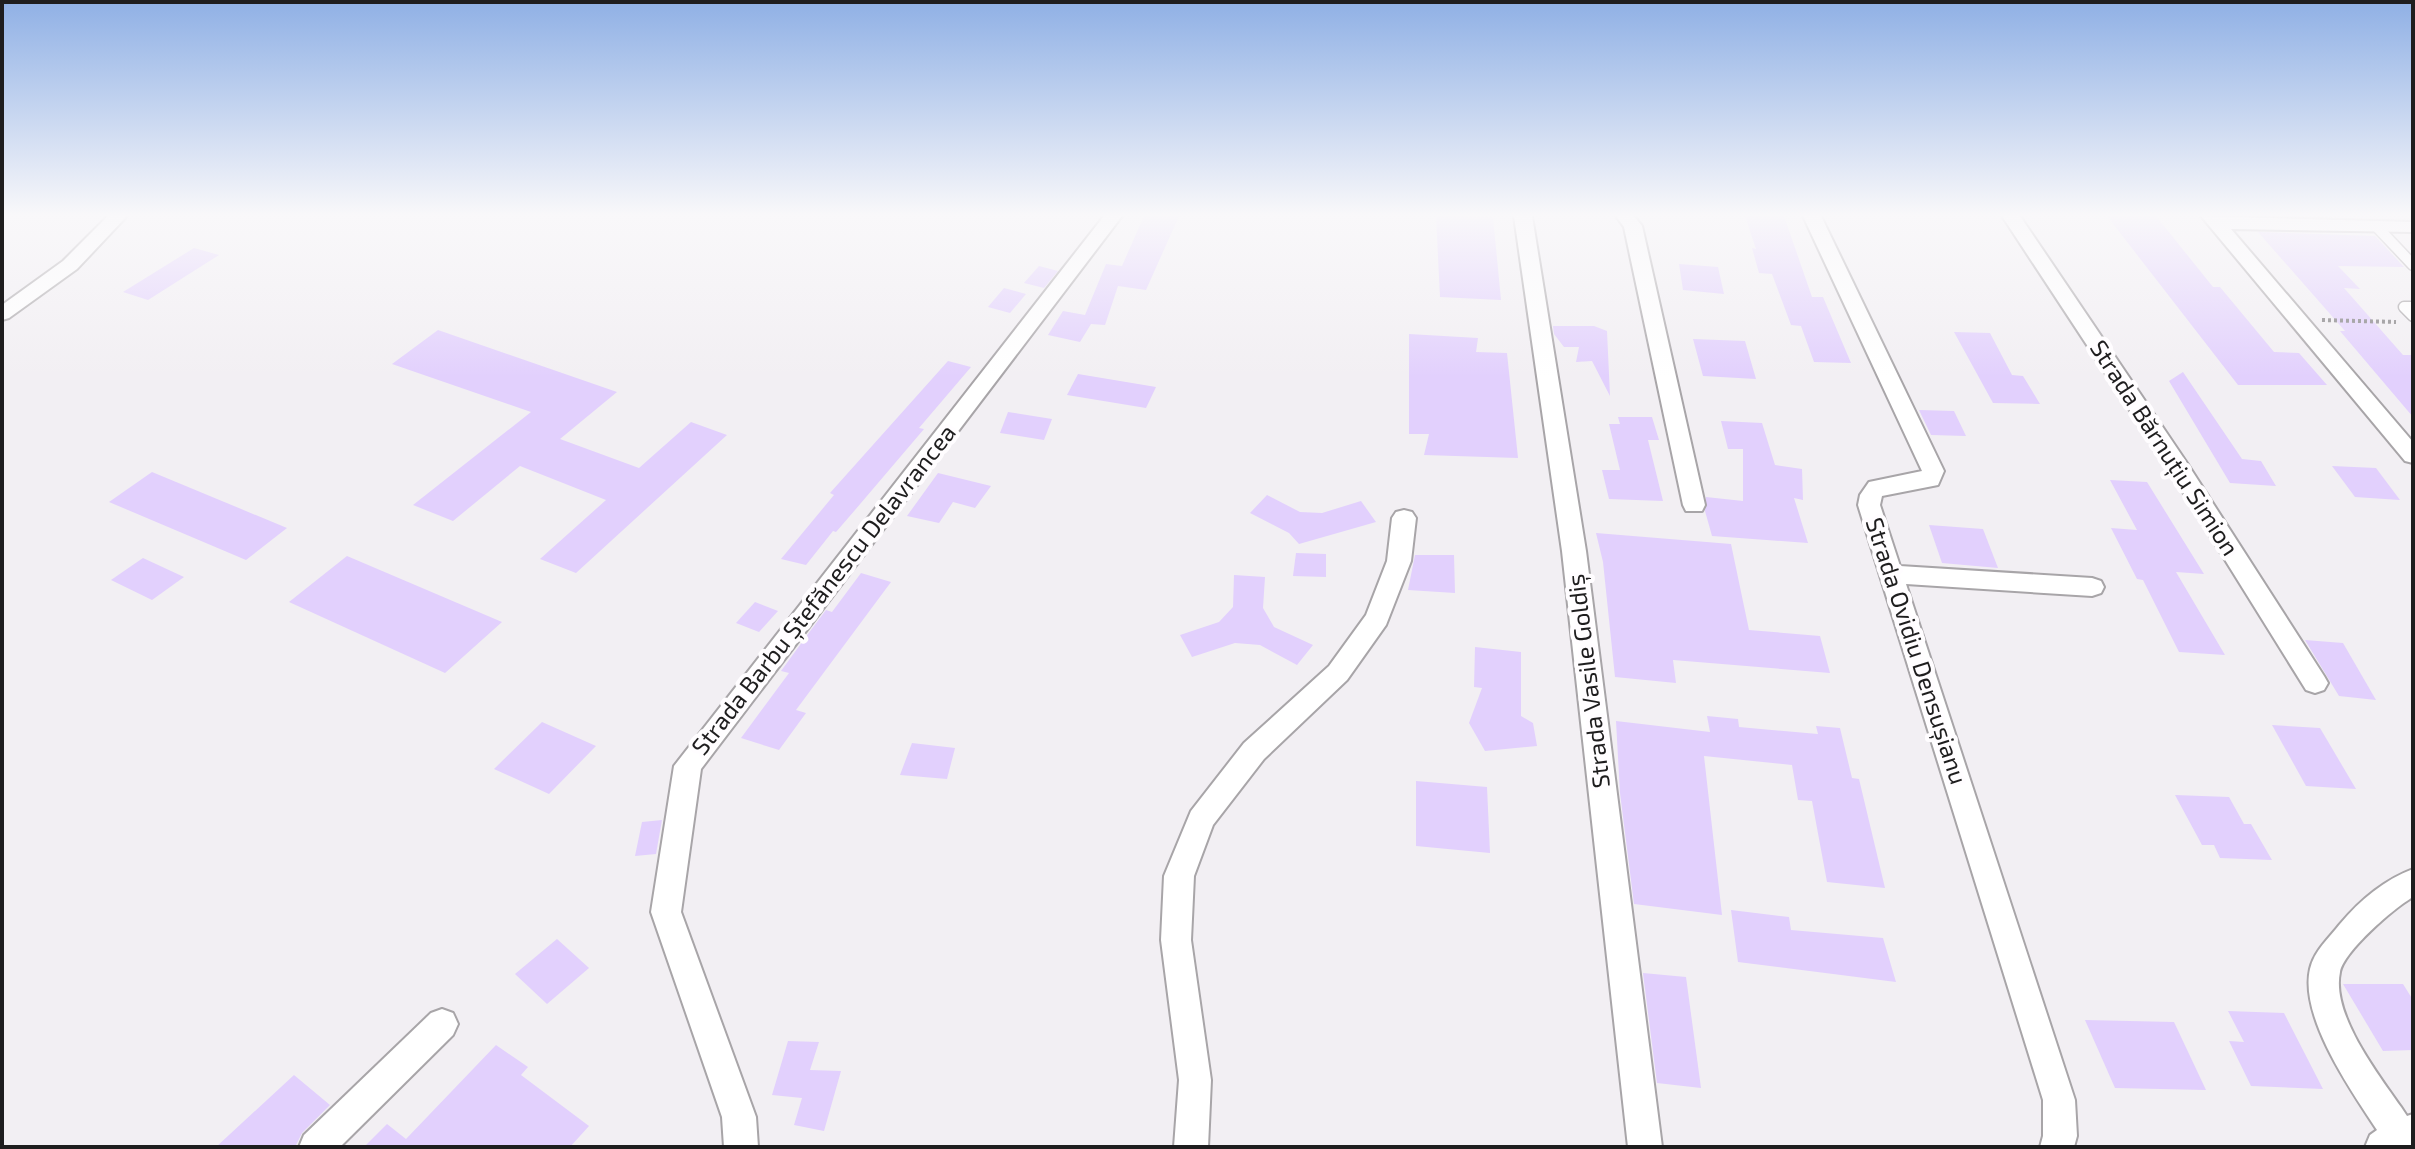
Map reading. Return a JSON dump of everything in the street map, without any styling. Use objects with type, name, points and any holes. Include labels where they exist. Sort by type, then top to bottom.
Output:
[{"type":"street","points":[[2,314],[64,270]]},
{"type":"street","name":"Strada Barbu Ștefănescu Delavrancea","points":[[741,1147],[739,1117],[666,912],[688,766],[1072,270]]},
{"type":"street","name":"Strada Vasile Goldiș","points":[[1531,270],[1574,551],[1645,1147]]},
{"type":"street","points":[[1643,270],[1694,505]]},
{"type":"street","name":"Strada Ovidiu Densușianu","points":[[1837,270],[1933,471],[1930,480],[1877,487],[1869,505],[2059,1100],[2060,1136],[2057,1147]]},
{"type":"street","name":"Strada Bărnuțiu Simion","points":[[2047,270],[2179,468],[2315,683]]},
{"type":"street","points":[[2256,270],[2413,456]]},
{"type":"street","points":[[1191,1147],[1195,1080],[1176,940],[1179,876],[1201,819],[1254,751],[1338,673],[1377,618],[1399,561],[1404,518]]},
{"type":"street","points":[[1890,574],[2092,587]]},
{"type":"street","points":[[2398,1137],[2363,1081],[2326,1007],[2325,967],[2359,923],[2401,888],[2413,882]]},
{"type":"street","points":[[316,1147],[442,1024]]},
{"type":"lane","points":[[2413,307],[2404,307],[2413,316]]},
{"type":"path","points":[[2297,319],[2398,322]]},
{"type":"building","points":[[159,270],[196,270],[148,300],[123,292]]},
{"type":"building","points":[[1036,270],[1058,271],[1044,288],[1024,283]]},
{"type":"building","points":[[1104,270],[1155,270],[1146,290],[1118,286],[1105,325],[1091,324],[1080,342],[1048,335],[1063,311],[1085,315]]},
{"type":"building","points":[[1439,270],[1498,270],[1501,300],[1440,297]]},
{"type":"building","points":[[1680,270],[1719,270],[1724,294],[1683,290]]},
{"type":"building","points":[[1758,270],[1803,270],[1812,297],[1823,297],[1851,363],[1814,362],[1801,326],[1791,325],[1772,274],[1759,273]]},
{"type":"building","points":[[2149,270],[2199,270],[2213,287],[2220,287],[2274,352],[2299,353],[2327,385],[2238,385]]},
{"type":"building","points":[[2291,270],[2341,270],[2360,289],[2344,288],[2403,355],[2413,355],[2413,417],[2340,331],[2345,331]]},
{"type":"building","points":[[1004,288],[1026,294],[1010,313],[988,307]]},
{"type":"building","points":[[1553,326],[1594,326],[1607,331],[1610,396],[1592,361],[1576,362],[1579,347],[1564,347],[1554,334]]},
{"type":"building","points":[[438,330],[617,392],[560,439],[639,468],[691,422],[727,435],[576,573],[540,559],[606,500],[520,466],[453,521],[413,505],[531,412],[392,364]]},
{"type":"building","points":[[1954,332],[1990,333],[2012,375],[2023,376],[2040,404],[1993,403]]},
{"type":"building","points":[[1409,334],[1478,338],[1476,352],[1507,353],[1518,458],[1424,455],[1429,434],[1409,434]]},
{"type":"building","points":[[1693,339],[1745,341],[1756,379],[1703,376]]},
{"type":"building","points":[[948,361],[971,367],[919,428],[924,429],[806,565],[781,559],[834,495],[830,493]]},
{"type":"building","points":[[2183,372],[2242,459],[2261,461],[2276,486],[2230,483],[2169,381]]},
{"type":"building","points":[[1078,374],[1156,387],[1146,408],[1067,395]]},
{"type":"building","points":[[1919,410],[1954,411],[1966,436],[1931,435]]},
{"type":"building","points":[[1008,412],[1052,419],[1044,440],[1000,433]]},
{"type":"building","points":[[1618,417],[1652,417],[1659,440],[1648,440],[1663,501],[1609,499],[1602,470],[1620,470],[1609,424],[1620,424]]},
{"type":"building","points":[[1721,421],[1762,423],[1775,465],[1802,469],[1803,500],[1794,498],[1808,543],[1712,536],[1705,511],[1706,497],[1743,501],[1743,449],[1728,449]]},
{"type":"building","points":[[2332,466],[2376,468],[2400,500],[2355,497]]},
{"type":"building","points":[[152,472],[287,528],[246,560],[109,502]]},
{"type":"building","points":[[938,473],[991,486],[975,508],[953,502],[939,523],[907,516]]},
{"type":"building","points":[[2110,480],[2147,482],[2204,574],[2176,572],[2225,655],[2179,652],[2143,580],[2137,579],[2111,528],[2137,530]]},
{"type":"building","points":[[1267,495],[1300,512],[1322,513],[1361,501],[1376,522],[1299,544],[1289,533],[1250,513]]},
{"type":"building","points":[[1929,525],[1983,529],[1998,568],[1942,563]]},
{"type":"building","points":[[1596,533],[1731,544],[1749,630],[1820,636],[1830,673],[1673,660],[1676,683],[1615,677],[1603,562]]},
{"type":"building","points":[[1296,553],[1326,554],[1326,577],[1293,576]]},
{"type":"building","points":[[1415,555],[1454,555],[1455,593],[1408,590]]},
{"type":"building","points":[[347,556],[502,622],[445,673],[289,602]]},
{"type":"building","points":[[143,558],[184,577],[152,600],[111,580]]},
{"type":"building","points":[[861,573],[891,582],[796,710],[806,713],[779,750],[741,738],[789,673],[781,671],[826,610],[832,612]]},
{"type":"building","points":[[1234,575],[1265,577],[1263,608],[1274,627],[1313,645],[1297,665],[1260,645],[1235,643],[1192,657],[1180,635],[1219,622],[1233,607]]},
{"type":"building","points":[[755,602],[778,611],[759,632],[736,623]]},
{"type":"building","points":[[2305,640],[2343,643],[2376,700],[2339,696]]},
{"type":"building","points":[[1475,647],[1521,652],[1521,716],[1533,723],[1537,746],[1485,751],[1469,723],[1482,688],[1474,687]]},
{"type":"building","points":[[1707,716],[1738,719],[1739,727],[1818,734],[1816,726],[1840,728],[1852,778],[1859,779],[1885,888],[1827,882],[1812,801],[1798,800],[1792,765],[1704,756],[1722,915],[1634,904],[1620,793],[1616,721],[1710,732]]},
{"type":"building","points":[[542,722],[596,746],[549,794],[494,769]]},
{"type":"building","points":[[2272,725],[2320,728],[2356,789],[2306,786]]},
{"type":"building","points":[[912,743],[955,748],[947,779],[900,775]]},
{"type":"building","points":[[1416,781],[1487,787],[1490,853],[1416,846]]},
{"type":"building","points":[[2175,795],[2229,797],[2244,824],[2251,824],[2272,860],[2220,858],[2214,845],[2202,845]]},
{"type":"building","points":[[662,820],[656,854],[635,856],[642,822]]},
{"type":"building","points":[[1731,910],[1789,917],[1791,930],[1883,938],[1896,982],[1738,962]]},
{"type":"building","points":[[557,939],[589,968],[547,1004],[515,974]]},
{"type":"building","points":[[1643,973],[1686,977],[1701,1088],[1657,1083]]},
{"type":"building","points":[[2343,984],[2403,984],[2413,1000],[2413,1050],[2383,1051]]},
{"type":"building","points":[[2228,1011],[2284,1013],[2323,1089],[2251,1086],[2229,1041],[2244,1042]]},
{"type":"building","points":[[2085,1020],[2174,1022],[2206,1090],[2115,1088]]},
{"type":"building","points":[[788,1041],[819,1042],[810,1070],[841,1071],[824,1131],[794,1125],[802,1098],[772,1095]]},
{"type":"building","points":[[496,1045],[528,1067],[521,1075],[589,1126],[570,1147],[364,1147],[387,1124],[406,1139]]},
{"type":"building","points":[[294,1075],[330,1105],[302,1133],[295,1147],[216,1147]]}]
